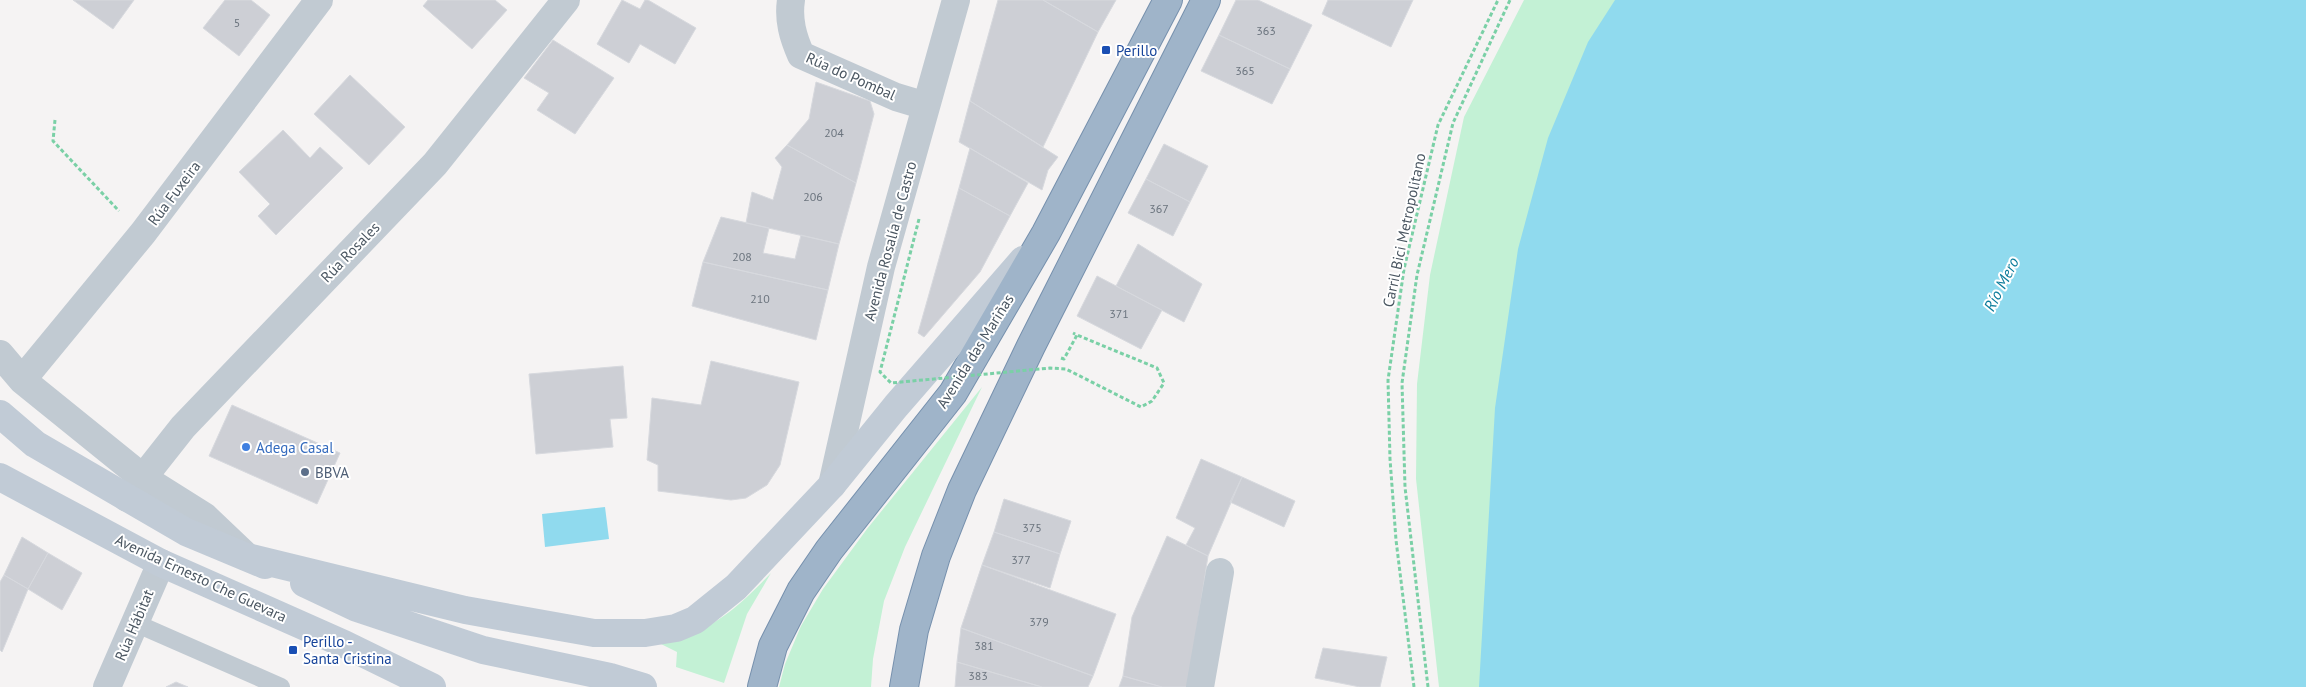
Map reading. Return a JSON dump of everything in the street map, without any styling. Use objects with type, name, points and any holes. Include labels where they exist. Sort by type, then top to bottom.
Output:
[{"type":"highway","name":"Avenida das Mariñas","points":[[762,687],[773,646],[801,591],[829,550],[953,393],[1046,233],[1168,0]]},
{"type":"highway","points":[[904,687],[914,630],[930,574],[962,490],[1031,346],[1206,0]]},
{"type":"main road","points":[[247,557],[465,610],[594,633],[645,633],[676,628],[695,620],[736,587],[832,485],[896,406],[1046,233]]},
{"type":"main road","points":[[0,414],[35,444],[135,487],[186,532],[247,557],[357,608],[483,650],[610,677],[643,687]]},
{"type":"main road","name":"Avenida Ernesto Che Guevara","points":[[0,477],[161,563],[344,644],[432,687]]},
{"type":"street","name":"Rúa Fuxeira","points":[[22,380],[144,233],[319,0]]},
{"type":"street","name":"Rúa Rosales","points":[[135,487],[183,427],[434,164],[566,0]]},
{"type":"street","name":"Rúa do Pombal","points":[[791,0],[790,10],[793,36],[801,55],[896,97],[926,106]]},
{"type":"street","name":"Avenida Rosalía de Castro","points":[[832,485],[881,267],[956,0]]},
{"type":"street","points":[[0,354],[22,380],[135,487]]},
{"type":"street","name":"Rúa Hábitat","points":[[107,687],[161,563]]},
{"type":"street","points":[[1200,687],[1220,572]]},
{"type":"lane","points":[[135,623],[281,687]]},
{"type":"path","name":"Carril Bici Metropolitano","points":[[1414,687],[1396,540],[1390,459],[1388,380],[1404,269],[1438,126],[1498,0]]},
{"type":"path","points":[[1428,687],[1405,488],[1402,383],[1417,274],[1453,123],[1510,0]]},
{"type":"path","points":[[55,120],[53,141],[117,209],[144,233]]},
{"type":"path","points":[[919,218],[880,372],[892,383],[1050,368],[1066,369],[1141,407],[1152,402],[1164,383],[1157,368],[1077,335]]},
{"type":"green space","points":[[1524,0],[2056,0],[1566,687],[1439,687],[1416,479],[1417,384],[1430,275],[1464,117]]},
{"type":"green space","points":[[982,387],[905,547],[884,601],[873,659],[871,687],[779,687],[785,664],[801,626],[823,589],[867,529]]},
{"type":"green space","points":[[771,573],[747,614],[724,683],[676,667],[677,652],[659,643],[694,632],[721,618],[745,599]]},
{"type":"water","name":"Río Mero","points":[[1615,0],[2306,0],[2306,687],[1479,687],[1495,408],[1518,249],[1548,138],[1588,42]]},
{"type":"water","points":[[605,507],[609,539],[545,547],[542,514]]},
{"type":"building","points":[[73,0],[134,0],[113,29]]},
{"type":"building","points":[[225,0],[251,0],[270,15],[239,56],[203,28]]},
{"type":"building","points":[[428,0],[495,0],[507,10],[472,49],[423,6]]},
{"type":"building","points":[[622,0],[640,9],[645,0],[648,0],[696,28],[675,64],[640,44],[629,63],[597,44]]},
{"type":"building","points":[[998,0],[1043,0],[1098,32],[1043,147],[970,101]]},
{"type":"building","points":[[1043,0],[1116,0],[1098,32]]},
{"type":"building","points":[[1236,0],[1258,0],[1312,25],[1290,69],[1219,35]]},
{"type":"building","points":[[1328,0],[1413,0],[1391,47],[1322,14]]},
{"type":"building","points":[[1219,35],[1290,69],[1272,104],[1201,71]]},
{"type":"building","points":[[553,40],[614,78],[575,134],[537,110],[549,93],[524,78]]},
{"type":"building","points":[[350,75],[405,127],[369,165],[314,114]]},
{"type":"building","points":[[816,82],[870,101],[874,114],[856,183],[787,145],[809,119]]},
{"type":"building","points":[[970,101],[1058,157],[1048,170],[1042,190],[959,142]]},
{"type":"building","points":[[283,130],[310,158],[320,147],[343,168],[276,235],[258,216],[270,204],[239,172]]},
{"type":"building","points":[[1164,144],[1208,166],[1190,202],[1146,179]]},
{"type":"building","points":[[787,145],[856,183],[839,244],[746,223],[752,192],[773,200],[782,167],[775,158]]},
{"type":"building","points":[[970,148],[1028,183],[1010,216],[959,188]]},
{"type":"building","points":[[1146,179],[1190,202],[1173,236],[1128,213]]},
{"type":"building","points":[[959,188],[1010,216],[980,272],[924,337],[918,333]]},
{"type":"building","points":[[721,217],[769,228],[763,253],[795,259],[801,235],[839,244],[828,290],[703,262]]},
{"type":"building","points":[[1138,244],[1202,284],[1184,322],[1116,286]]},
{"type":"building","points":[[703,262],[828,290],[816,340],[692,306]]},
{"type":"building","points":[[1097,276],[1162,310],[1141,349],[1077,316]]},
{"type":"building","points":[[711,361],[799,382],[780,465],[767,485],[746,498],[731,500],[658,491],[658,465],[647,460],[652,398],[701,405]]},
{"type":"building","points":[[623,366],[627,418],[610,419],[613,447],[536,454],[529,374]]},
{"type":"building","points":[[232,405],[340,453],[317,504],[209,456]]},
{"type":"building","points":[[1201,459],[1242,477],[1208,556],[1186,545],[1195,528],[1176,518]]},
{"type":"building","points":[[1242,477],[1295,501],[1284,527],[1230,502]]},
{"type":"building","points":[[1004,499],[1071,521],[1060,554],[994,532]]},
{"type":"building","points":[[994,532],[1060,554],[1050,588],[982,565]]},
{"type":"building","points":[[1167,536],[1208,556],[1188,687],[1162,687],[1123,676],[1132,617]]},
{"type":"building","points":[[22,537],[48,553],[28,589],[4,575]]},
{"type":"building","points":[[48,553],[82,573],[62,610],[28,589]]},
{"type":"building","points":[[982,565],[1116,614],[1093,676],[961,628]]},
{"type":"building","points":[[4,575],[28,589],[2,652],[0,650],[0,582]]},
{"type":"building","points":[[961,628],[1093,676],[1088,687],[1042,687],[957,662]]},
{"type":"building","points":[[1323,648],[1387,657],[1380,687],[1360,687],[1315,678]]},
{"type":"building","points":[[957,662],[1042,687],[955,687]]},
{"type":"building","points":[[1123,676],[1162,687],[1119,687]]},
{"type":"building","points":[[176,682],[188,687],[166,687]]},
{"type":"place","name":"Perillo","points":[[1106,50]]},
{"type":"place","name":"Adega Casal","points":[[246,447]]},
{"type":"place","name":"BBVA","points":[[305,472]]},
{"type":"place","name":"Perillo - Santa Cristina","points":[[293,650]]}]
